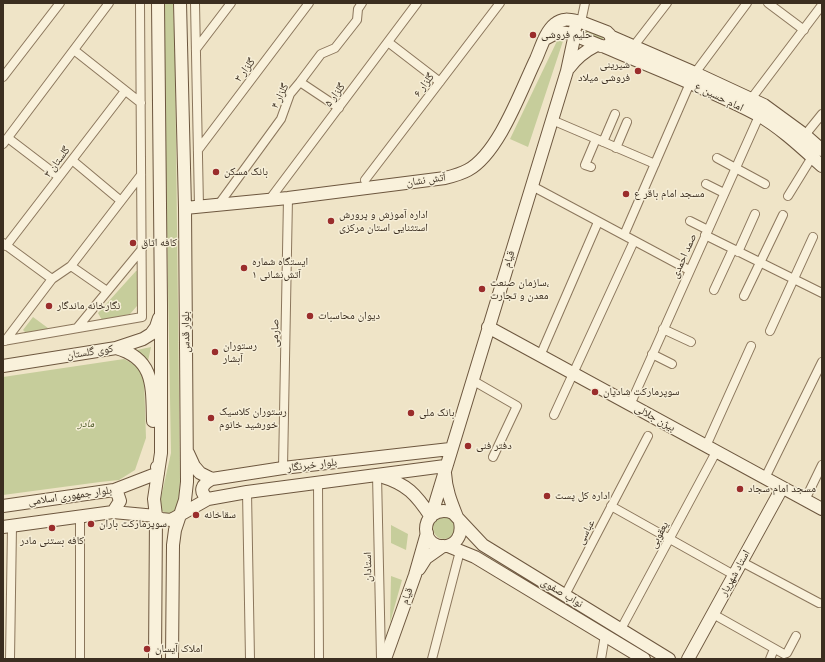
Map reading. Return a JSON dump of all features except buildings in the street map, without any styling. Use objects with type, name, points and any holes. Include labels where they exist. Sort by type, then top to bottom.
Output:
[{"type":"street","points":[[3,77],[59,3]]},
{"type":"street","points":[[59,177],[5,141],[109,3]]},
{"type":"street","points":[[4,341],[142,317],[140,3]]},
{"type":"street","points":[[155,659],[156,516],[154,498],[161,453],[158,3]]},
{"type":"street","name":"بلوار قدس","points":[[172,659],[173,545],[179,514],[185,500],[187,482],[185,208],[180,3]]},
{"type":"street","points":[[195,3],[199,206]]},
{"type":"street","points":[[196,49],[231,3]]},
{"type":"street","name":"گلزار ۴","points":[[219,204],[281,119],[290,94],[321,54],[335,48],[357,20],[358,9],[362,3]]},
{"type":"street","name":"گلزار ۵","points":[[270,199],[417,3]]},
{"type":"street","name":"گلزار ۶","points":[[365,180],[500,3]]},
{"type":"street","points":[[545,39],[558,32],[576,34],[604,43],[610,34],[581,22],[585,3]]},
{"type":"street","points":[[633,47],[667,3]]},
{"type":"street","points":[[624,235],[693,78],[747,3]]},
{"type":"street","points":[[768,3],[804,30]]},
{"type":"street","name":"گلزار ۳","points":[[198,150],[307,4]]},
{"type":"street","points":[[751,99],[822,5]]},
{"type":"street","name":"آتش نشان","points":[[185,208],[288,198],[445,178],[469,170],[480,160],[493,144],[503,128],[545,39],[554,25],[562,20],[568,19],[581,22]]},
{"type":"street","name":"قیام","points":[[430,516],[567,71],[576,34],[574,31],[575,26],[577,23],[581,22]]},
{"type":"street","points":[[388,42],[440,82]]},
{"type":"street","name":"قیام","points":[[567,71],[585,50],[604,43]]},
{"type":"street","name":"امام حسین ع","points":[[604,43],[633,47],[693,78],[758,116],[817,154]]},
{"type":"street","name":"امام حسین ع","points":[[604,43],[764,105],[805,135],[817,154],[822,166]]},
{"type":"street","points":[[74,50],[141,103]]},
{"type":"street","points":[[300,82],[339,108]]},
{"type":"street","name":"گلستان ۳","points":[[5,245],[125,90]]},
{"type":"street","points":[[591,167],[585,164],[615,114]]},
{"type":"street","points":[[805,135],[822,114]]},
{"type":"street","name":"صمد احمدی","points":[[630,405],[758,116]]},
{"type":"street","points":[[552,120],[655,164]]},
{"type":"street","points":[[616,148],[627,122]]},
{"type":"street","points":[[788,196],[817,154]]},
{"type":"street","points":[[717,158],[765,184]]},
{"type":"street","points":[[72,160],[121,201]]},
{"type":"street","points":[[4,341],[52,279],[71,266],[141,174]]},
{"type":"street","points":[[706,184],[724,193]]},
{"type":"street","points":[[532,186],[690,270]]},
{"type":"street","name":"صارمی","points":[[283,468],[288,198]]},
{"type":"street","points":[[714,290],[755,214]]},
{"type":"street","points":[[744,296],[759,262],[783,216]]},
{"type":"street","points":[[690,221],[706,233],[736,250],[822,293]]},
{"type":"street","points":[[540,356],[598,222]]},
{"type":"street","points":[[770,331],[813,237]]},
{"type":"street","points":[[554,415],[634,241]]},
{"type":"street","points":[[5,245],[52,279]]},
{"type":"street","points":[[76,328],[142,249]]},
{"type":"street","points":[[71,266],[107,291]]},
{"type":"street","name":"کوی گلستان","points":[[3,366],[116,348],[143,339],[151,334],[156,327],[161,313]]},
{"type":"street","name":"بیژن جلالی","points":[[488,328],[822,509]]},
{"type":"street","points":[[663,329],[691,342]]},
{"type":"street","name":"یعقوبی","points":[[621,629],[669,539],[711,449],[751,346]]},
{"type":"street","points":[[116,348],[127,351],[136,356],[142,363],[149,377],[158,473]]},
{"type":"street","points":[[652,354],[672,364]]},
{"type":"street","points":[[765,478],[822,362]]},
{"type":"street","points":[[472,380],[517,406],[494,457]]},
{"type":"street","name":"عباسی","points":[[565,595],[648,436]]},
{"type":"street","name":"بلوار خبرنگار","points":[[212,479],[283,468],[450,449]]},
{"type":"street","points":[[187,452],[194,466],[200,472],[212,479]]},
{"type":"street","points":[[408,454],[415,460],[411,470]]},
{"type":"street","points":[[805,500],[822,465]]},
{"type":"street","points":[[415,575],[426,558],[458,539],[461,534],[459,519],[449,499],[446,485],[445,466]]},
{"type":"street","name":"بلوار خبرنگار","points":[[179,514],[208,499],[247,492],[445,466]]},
{"type":"street","name":"بلوار جمهوری اسلامی","points":[[3,506],[114,490],[158,473]]},
{"type":"street","points":[[377,475],[391,479],[411,491],[420,500],[430,516]]},
{"type":"street","name":"استادان","points":[[377,475],[381,659]]},
{"type":"street","points":[[208,499],[204,496],[202,487],[205,482],[212,479]]},
{"type":"street","points":[[318,483],[319,659]]},
{"type":"street","name":"استاد شهریار","points":[[688,659],[782,488]]},
{"type":"street","points":[[112,512],[120,501],[114,490]]},
{"type":"street","points":[[247,492],[250,659]]},
{"type":"street","points":[[612,506],[734,575]]},
{"type":"street","points":[[445,546],[433,542],[427,533],[426,527],[430,516],[441,511],[447,511],[453,513],[459,519]]},
{"type":"street","name":"بلوار جمهوری اسلامی","points":[[7,527],[112,512],[156,516],[161,519],[170,520],[175,519],[179,514]]},
{"type":"street","points":[[80,516],[80,659]]},
{"type":"street","name":"نواب صفوی","points":[[459,519],[483,545],[669,659]]},
{"type":"street","points":[[7,527],[7,603],[10,659]]},
{"type":"street","name":"قیام","points":[[385,659],[415,575],[427,533]]},
{"type":"street","points":[[475,557],[474,551],[476,548],[483,545]]},
{"type":"street","name":"نواب صفوی","points":[[445,546],[475,557],[644,659]]},
{"type":"street","points":[[432,659],[460,551]]},
{"type":"street","points":[[742,562],[820,603]]},
{"type":"street","points":[[713,614],[774,649],[786,654],[796,636]]},
{"type":"street","points":[[601,659],[605,636]]},
{"type":"street","points":[[770,659],[774,649]]},
{"type":"green space","points":[[163,3],[173,3],[175,57],[180,482],[178,505],[175,511],[168,514],[162,511],[160,502],[171,453]]},
{"type":"green space","points":[[584,28],[604,37],[602,40],[583,33]]},
{"type":"green space","points":[[557,41],[563,41],[528,147],[510,139]]},
{"type":"green space","points":[[136,271],[140,271],[137,306],[130,314],[102,320],[98,313]]},
{"type":"green space","points":[[33,317],[52,331],[27,334],[23,330]]},
{"type":"green space","points":[[151,347],[148,361],[137,350]]},
{"type":"green space","name":"مادر","points":[[124,359],[137,366],[144,379],[146,438],[135,470],[119,480],[3,495],[3,377]]},
{"type":"green space","points":[[444,517],[452,520],[455,528],[452,536],[444,539],[436,536],[433,528],[436,520]]},
{"type":"green space","points":[[391,525],[408,534],[406,550],[391,543]]},
{"type":"green space","points":[[391,576],[402,580],[390,623]]},
{"type":"place","name":"حلیم فروشی","points":[[533,35]]},
{"type":"place","name":"شیرینی فروشی میلاد","points":[[638,71]]},
{"type":"place","name":"بانک مسکن","points":[[216,172]]},
{"type":"place","name":"مسجد امام باقر ع","points":[[626,194]]},
{"type":"place","name":"اداره آموزش و پرورش استثنایی استان مرکزی","points":[[331,221]]},
{"type":"place","name":"کافه اتاق","points":[[133,243]]},
{"type":"place","name":"ایستگاه شماره ۱ آتش‌نشانی","points":[[244,268]]},
{"type":"place","name":"سازمان صنعت، معدن و تجارت","points":[[482,289]]},
{"type":"place","name":"نگارخانه ماندگار","points":[[49,306]]},
{"type":"place","name":"دیوان محاسبات","points":[[310,316]]},
{"type":"place","name":"رستوران آبشار","points":[[215,352]]},
{"type":"place","name":"سوپرمارکت شادیان","points":[[595,392]]},
{"type":"place","name":"بانک ملی","points":[[411,413]]},
{"type":"place","name":"رستوران کلاسیک خورشید خانوم","points":[[211,418]]},
{"type":"place","name":"دفتر فنی","points":[[468,446]]},
{"type":"place","name":"مسجد امام سجاد","points":[[740,489]]},
{"type":"place","name":"اداره کل پست","points":[[547,496]]},
{"type":"place","name":"سقاخانه","points":[[196,515]]},
{"type":"place","name":"سوپرمارکت باران","points":[[91,524]]},
{"type":"place","name":"کافه بستنی مادر","points":[[52,528]]},
{"type":"place","name":"املاک آیسان","points":[[147,649]]}]
